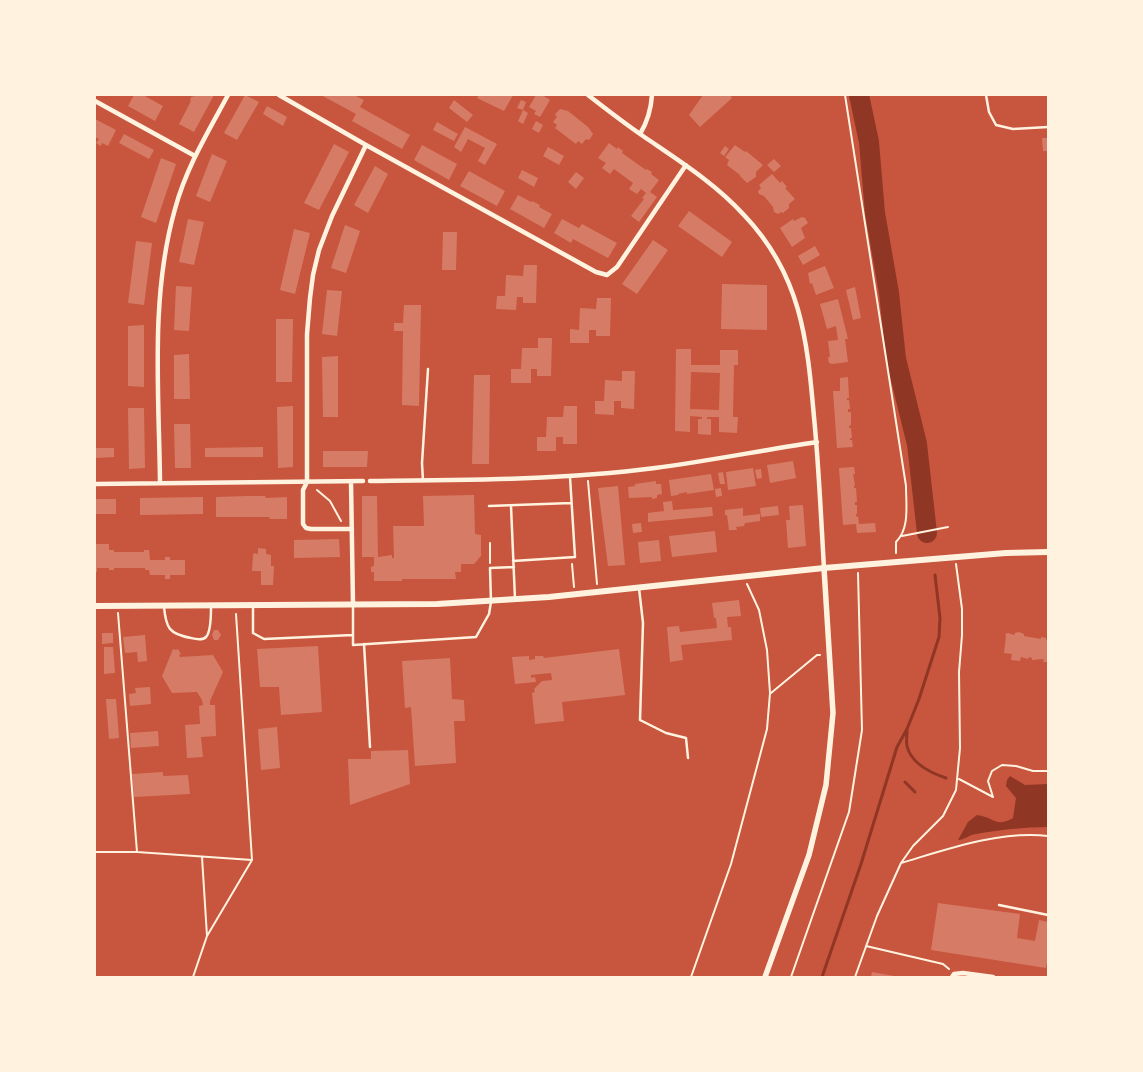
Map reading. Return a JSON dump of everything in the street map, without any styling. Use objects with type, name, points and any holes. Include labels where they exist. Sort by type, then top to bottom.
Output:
[{"type":"main road","points":[[95,606],[491,602],[824,568],[1006,553],[1048,552]]},
{"type":"street","points":[[160,482],[158,321],[162,272],[175,209],[195,156],[228,95]]},
{"type":"street","points":[[279,95],[596,272],[607,274],[616,266],[686,165]]},
{"type":"street","points":[[588,95],[702,177],[742,213],[770,246],[787,277],[801,315],[806,337],[817,442],[833,712],[826,786],[809,855],[765,977]]},
{"type":"street","points":[[640,134],[647,123],[651,110],[652,95]]},
{"type":"street","points":[[95,101],[195,156]]},
{"type":"street","points":[[352,529],[306,528],[303,524],[303,490],[307,482],[307,334],[313,275],[319,250],[332,216],[366,145]]},
{"type":"street","points":[[370,481],[423,481],[587,474],[654,468],[817,442]]},
{"type":"street","points":[[95,484],[364,481]]},
{"type":"street","points":[[351,482],[353,604]]},
{"type":"street","points":[[953,975],[964,973],[993,977]]},
{"type":"lane","points":[[986,95],[989,112],[996,125],[1013,129],[1048,127]]},
{"type":"lane","points":[[423,481],[422,463],[428,369]]},
{"type":"lane","points":[[513,560],[575,557],[570,475]]},
{"type":"lane","points":[[489,506],[572,503]]},
{"type":"lane","points":[[511,506],[515,600]]},
{"type":"lane","points":[[353,604],[353,645],[476,637],[489,614],[491,602],[490,568],[514,567]]},
{"type":"lane","points":[[639,587],[643,622],[640,720],[666,733],[686,738],[688,758]]},
{"type":"lane","points":[[253,604],[253,633],[264,639],[353,635]]},
{"type":"lane","points":[[163,605],[166,622],[170,630],[177,636],[198,640],[207,636],[211,605]]},
{"type":"lane","points":[[364,644],[370,747]]},
{"type":"lane","points":[[999,905],[1048,915]]},
{"type":"path","points":[[845,95],[906,486],[905,528],[902,536],[896,542],[897,563]]},
{"type":"path","points":[[587,474],[598,592]]},
{"type":"path","points":[[307,482],[330,501],[344,529]]},
{"type":"path","points":[[902,536],[948,527]]},
{"type":"path","points":[[490,543],[490,568]]},
{"type":"path","points":[[572,557],[575,594]]},
{"type":"path","points":[[855,977],[877,916],[901,863],[912,846],[943,816],[956,790],[960,748],[959,672],[962,609],[956,578],[955,557]]},
{"type":"path","points":[[791,977],[849,812],[862,730],[858,566]]},
{"type":"path","points":[[691,977],[731,864],[767,729],[770,693],[764,629],[759,610],[747,587],[746,577]]},
{"type":"path","points":[[193,977],[207,936],[252,860],[236,604]]},
{"type":"path","points":[[117,606],[137,852]]},
{"type":"path","points":[[770,693],[817,655],[830,655]]},
{"type":"path","points":[[958,779],[993,798],[988,781],[992,771],[1002,765],[1016,766],[1032,771],[1048,771]]},
{"type":"path","points":[[901,863],[967,844],[1004,837],[1048,836]]},
{"type":"path","points":[[95,852],[137,852],[252,860]]},
{"type":"path","points":[[202,857],[207,936]]},
{"type":"path","points":[[866,946],[943,964],[953,975]]},
{"type":"shaded area","points":[[1010,776],[1025,785],[1048,784],[1048,827],[994,831],[958,840],[968,822],[977,815],[998,822],[1013,818],[1016,798],[1006,786]]},
{"type":"building","points":[[134,95],[143,95],[163,106],[155,121],[128,106]]},
{"type":"building","points":[[195,95],[214,95],[194,132],[179,124],[192,96],[194,97]]},
{"type":"building","points":[[245,95],[259,102],[237,140],[224,133]]},
{"type":"building","points":[[321,95],[354,95],[364,100],[360,107],[410,135],[402,149],[352,121],[356,114]]},
{"type":"building","points":[[479,95],[513,95],[504,111],[477,98]]},
{"type":"building","points":[[536,95],[542,95],[550,100],[540,117],[534,114],[536,111],[529,107]]},
{"type":"building","points":[[703,95],[730,95],[732,98],[700,127],[689,115]]},
{"type":"building","points":[[454,100],[473,115],[467,122],[449,108]]},
{"type":"building","points":[[521,100],[526,102],[523,110],[517,108]]},
{"type":"building","points":[[267,106],[287,117],[283,126],[263,114]]},
{"type":"building","points":[[560,109],[568,111],[588,127],[593,134],[590,139],[586,139],[582,144],[578,141],[576,144],[555,128],[557,125],[553,122],[557,117],[556,113]]},
{"type":"building","points":[[523,110],[528,113],[523,124],[518,121]]},
{"type":"building","points":[[95,119],[116,130],[108,146],[102,143],[101,146],[96,143],[99,139],[95,137]]},
{"type":"building","points":[[536,121],[543,125],[539,133],[532,129]]},
{"type":"building","points":[[437,122],[458,134],[454,141],[433,130]]},
{"type":"building","points":[[465,127],[497,144],[485,165],[478,161],[485,148],[468,139],[461,152],[454,147]]},
{"type":"building","points":[[124,134],[154,150],[149,159],[119,143]]},
{"type":"building","points":[[1042,138],[1048,138],[1048,151],[1043,151]]},
{"type":"building","points":[[609,143],[617,149],[618,147],[623,151],[622,153],[646,170],[652,172],[651,174],[659,180],[650,192],[657,197],[639,222],[631,216],[644,199],[642,198],[646,193],[641,189],[637,194],[629,189],[633,183],[614,169],[610,174],[602,168],[606,163],[598,158]]},
{"type":"building","points":[[334,144],[349,152],[319,210],[304,203]]},
{"type":"building","points":[[422,145],[457,164],[449,180],[414,160]]},
{"type":"building","points":[[735,145],[746,151],[763,165],[756,172],[756,177],[747,183],[727,165],[729,160],[725,157]]},
{"type":"building","points":[[725,146],[729,149],[724,156],[720,153]]},
{"type":"building","points":[[548,147],[564,156],[559,165],[543,156]]},
{"type":"building","points":[[212,154],[227,161],[210,202],[196,196]]},
{"type":"building","points":[[161,158],[176,164],[156,223],[141,217]]},
{"type":"building","points":[[774,159],[781,166],[774,172],[767,165]]},
{"type":"building","points":[[375,166],[388,174],[368,213],[354,205]]},
{"type":"building","points":[[522,170],[538,178],[534,187],[518,178]]},
{"type":"building","points":[[469,171],[505,191],[497,206],[460,186]]},
{"type":"building","points":[[576,172],[584,178],[576,189],[568,182]]},
{"type":"building","points":[[772,174],[780,183],[782,181],[787,187],[785,188],[795,199],[783,213],[778,214],[774,212],[773,207],[758,191],[761,188],[759,185]]},
{"type":"building","points":[[518,195],[540,205],[539,207],[552,214],[544,228],[510,209]]},
{"type":"building","points":[[689,211],[732,242],[722,257],[678,226]]},
{"type":"building","points":[[802,217],[808,223],[801,228],[805,238],[792,247],[780,228],[793,219],[794,221]]},
{"type":"building","points":[[188,219],[204,222],[194,265],[179,262]]},
{"type":"building","points":[[562,219],[579,228],[582,224],[617,243],[608,258],[573,239],[571,243],[554,233]]},
{"type":"building","points":[[345,225],[360,231],[346,273],[331,268]]},
{"type":"building","points":[[294,229],[310,233],[295,294],[280,290]]},
{"type":"building","points":[[443,232],[457,232],[456,270],[442,270]]},
{"type":"building","points":[[653,240],[668,250],[637,294],[622,284]]},
{"type":"building","points":[[136,241],[152,243],[144,305],[128,303]]},
{"type":"building","points":[[815,246],[820,255],[803,265],[798,256]]},
{"type":"building","points":[[524,265],[537,265],[536,303],[523,303],[523,297],[517,297],[516,310],[496,309],[497,296],[505,296],[506,275],[523,276]]},
{"type":"building","points":[[825,266],[834,288],[816,295],[812,283],[810,284],[808,273]]},
{"type":"building","points":[[722,284],[767,285],[767,330],[721,329]]},
{"type":"building","points":[[176,286],[192,287],[189,331],[174,330]]},
{"type":"building","points":[[855,287],[861,318],[853,320],[846,290]]},
{"type":"building","points":[[327,290],[342,291],[337,336],[322,334]]},
{"type":"building","points":[[597,298],[611,298],[610,336],[596,336],[596,330],[589,330],[589,343],[570,343],[570,329],[579,330],[580,308],[596,309]]},
{"type":"building","points":[[838,299],[848,339],[845,339],[848,362],[832,364],[829,363],[828,341],[838,340],[836,326],[827,329],[820,304]]},
{"type":"building","points":[[404,305],[421,305],[419,406],[402,405],[403,331],[394,331],[394,323],[403,323]]},
{"type":"building","points":[[276,319],[293,319],[292,382],[276,382]]},
{"type":"building","points":[[144,325],[144,387],[128,386],[128,326]]},
{"type":"building","points":[[538,338],[552,338],[551,376],[537,376],[537,369],[531,369],[531,383],[511,383],[511,369],[521,369],[522,348],[538,348]]},
{"type":"building","points":[[676,349],[691,349],[691,365],[720,365],[720,350],[738,350],[738,365],[734,365],[733,417],[738,417],[737,433],[719,432],[719,417],[707,417],[707,419],[711,419],[711,435],[698,434],[698,419],[702,419],[702,417],[690,416],[690,432],[675,431]],"holes":[[[691,372],[720,373],[719,410],[690,409]]]},
{"type":"building","points":[[189,354],[190,399],[174,399],[174,355]]},
{"type":"building","points":[[338,356],[338,417],[323,417],[322,357]]},
{"type":"building","points":[[622,371],[635,371],[634,409],[621,408],[621,401],[614,401],[614,415],[595,414],[595,401],[604,401],[605,380],[622,381]]},
{"type":"building","points":[[474,375],[490,375],[489,464],[472,464]]},
{"type":"building","points":[[848,377],[849,398],[847,400],[849,400],[850,409],[848,409],[848,412],[851,412],[851,425],[849,428],[851,428],[852,438],[850,440],[852,440],[853,447],[837,448],[833,391],[840,391],[840,378]]},
{"type":"building","points":[[293,406],[293,467],[278,468],[277,407]]},
{"type":"building","points":[[564,406],[577,406],[577,444],[563,444],[563,437],[556,437],[556,451],[537,451],[537,437],[546,437],[547,417],[563,417]]},
{"type":"building","points":[[128,408],[144,408],[145,468],[129,469]]},
{"type":"building","points":[[174,424],[190,424],[191,468],[175,468]]},
{"type":"building","points":[[263,447],[263,457],[205,457],[205,448]]},
{"type":"building","points":[[95,448],[114,448],[114,457],[95,458]]},
{"type":"building","points":[[323,451],[368,451],[367,467],[323,467]]},
{"type":"building","points":[[793,461],[796,478],[770,483],[767,465]]},
{"type":"building","points":[[854,467],[854,488],[856,488],[857,502],[855,502],[855,505],[857,505],[856,517],[858,516],[859,524],[875,523],[876,532],[857,533],[856,524],[843,525],[839,468]]},
{"type":"building","points":[[753,468],[756,486],[728,490],[726,472]]},
{"type":"building","points":[[761,469],[762,478],[757,479],[755,470]]},
{"type":"building","points":[[723,472],[725,484],[720,484],[718,473]]},
{"type":"building","points":[[711,474],[714,490],[687,494],[687,492],[671,496],[669,480]]},
{"type":"building","points":[[656,481],[656,484],[661,484],[662,494],[657,495],[657,498],[629,498],[628,487]]},
{"type":"building","points":[[618,486],[625,565],[608,566],[598,488]]},
{"type":"building","points":[[721,488],[722,496],[716,497],[715,489]]},
{"type":"building","points":[[474,495],[475,534],[481,535],[481,556],[474,564],[461,564],[461,572],[455,572],[456,579],[374,581],[374,572],[371,572],[371,567],[374,566],[374,557],[362,557],[362,496],[377,496],[378,557],[392,555],[392,558],[394,558],[393,526],[424,526],[423,496]]},
{"type":"building","points":[[265,496],[266,498],[287,497],[287,519],[216,517],[216,497]]},
{"type":"building","points":[[203,497],[203,514],[140,515],[140,498]]},
{"type":"building","points":[[95,499],[116,499],[116,514],[95,514]]},
{"type":"building","points":[[672,501],[673,510],[712,507],[713,516],[648,522],[648,513],[664,511],[663,502]]},
{"type":"building","points":[[803,505],[806,546],[788,548],[786,520],[790,520],[789,506]]},
{"type":"building","points":[[778,506],[779,515],[761,517],[760,508]]},
{"type":"building","points":[[743,508],[743,516],[760,514],[760,521],[745,523],[744,526],[736,527],[737,530],[729,530],[725,510]]},
{"type":"building","points":[[641,523],[642,532],[633,533],[632,524]]},
{"type":"building","points":[[715,531],[717,552],[672,557],[669,536]]},
{"type":"building","points":[[339,539],[340,557],[294,558],[294,540]]},
{"type":"building","points":[[659,540],[661,561],[640,563],[638,542]]},
{"type":"building","points":[[95,544],[109,544],[109,550],[114,550],[114,552],[144,552],[144,550],[149,550],[150,560],[165,560],[165,557],[170,557],[170,560],[185,560],[185,575],[170,575],[170,579],[165,579],[165,575],[150,575],[149,570],[145,570],[145,568],[114,568],[114,570],[109,570],[109,568],[97,568],[97,572],[95,572]]},
{"type":"building","points":[[258,548],[266,549],[266,554],[271,555],[271,566],[274,566],[273,585],[261,585],[261,571],[252,571],[253,555],[254,553],[258,554]]},
{"type":"building","points":[[739,600],[741,616],[727,617],[728,627],[731,627],[732,640],[681,645],[683,660],[670,662],[667,627],[679,626],[680,632],[717,628],[712,603]]},
{"type":"building","points":[[214,630],[218,630],[221,635],[218,640],[214,640],[212,635]]},
{"type":"building","points":[[1019,632],[1024,634],[1024,636],[1041,639],[1041,637],[1048,640],[1048,662],[1043,662],[1044,659],[1032,660],[1029,657],[1028,659],[1021,657],[1020,661],[1011,660],[1012,654],[1004,653],[1005,634],[1014,635]]},
{"type":"building","points":[[102,633],[113,633],[113,643],[102,644]]},
{"type":"building","points":[[145,635],[147,661],[138,662],[137,652],[125,653],[123,637]]},
{"type":"building","points":[[318,646],[322,712],[281,715],[279,687],[260,687],[257,649]]},
{"type":"building","points":[[104,647],[113,647],[115,673],[104,674]]},
{"type":"building","points":[[173,649],[178,649],[181,654],[179,655],[180,657],[213,655],[223,672],[210,701],[210,705],[215,705],[216,736],[201,737],[203,757],[187,758],[185,725],[200,724],[199,706],[203,705],[202,700],[197,692],[172,693],[162,676]]},
{"type":"building","points":[[619,649],[625,695],[562,702],[564,721],[535,724],[532,693],[535,692],[534,689],[542,681],[552,680],[551,673],[531,675],[531,678],[535,677],[536,682],[515,684],[512,657],[529,656],[529,660],[535,659],[535,656],[543,656],[544,658]]},
{"type":"building","points":[[450,658],[452,699],[464,700],[465,721],[454,721],[456,763],[415,766],[411,707],[405,708],[402,661]]},
{"type":"building","points":[[150,687],[151,704],[130,706],[129,694],[136,693],[135,688]]},
{"type":"building","points":[[106,699],[116,699],[119,738],[109,739]]},
{"type":"building","points":[[277,727],[280,768],[261,770],[258,729]]},
{"type":"building","points":[[158,731],[159,746],[131,748],[130,733]]},
{"type":"building","points":[[408,750],[410,784],[350,805],[348,759],[371,759],[371,751]]},
{"type":"building","points":[[163,772],[163,776],[188,775],[190,794],[134,797],[132,774]]},
{"type":"building","points":[[938,903],[1020,914],[1017,938],[1035,941],[1039,920],[1048,922],[1048,957],[1046,968],[931,950]]},
{"type":"building","points":[[872,972],[894,976],[894,977],[871,977]]},
{"type":"waterway","points":[[859,95],[869,142],[875,213],[889,293],[896,359],[917,444],[927,533]]},
{"type":"waterway","points":[[822,977],[861,864],[897,747],[907,729],[919,699],[939,637],[940,618],[935,575]]},
{"type":"waterway","points":[[907,729],[909,752],[922,766],[946,778]]},
{"type":"waterway","points":[[905,782],[915,792]]}]
